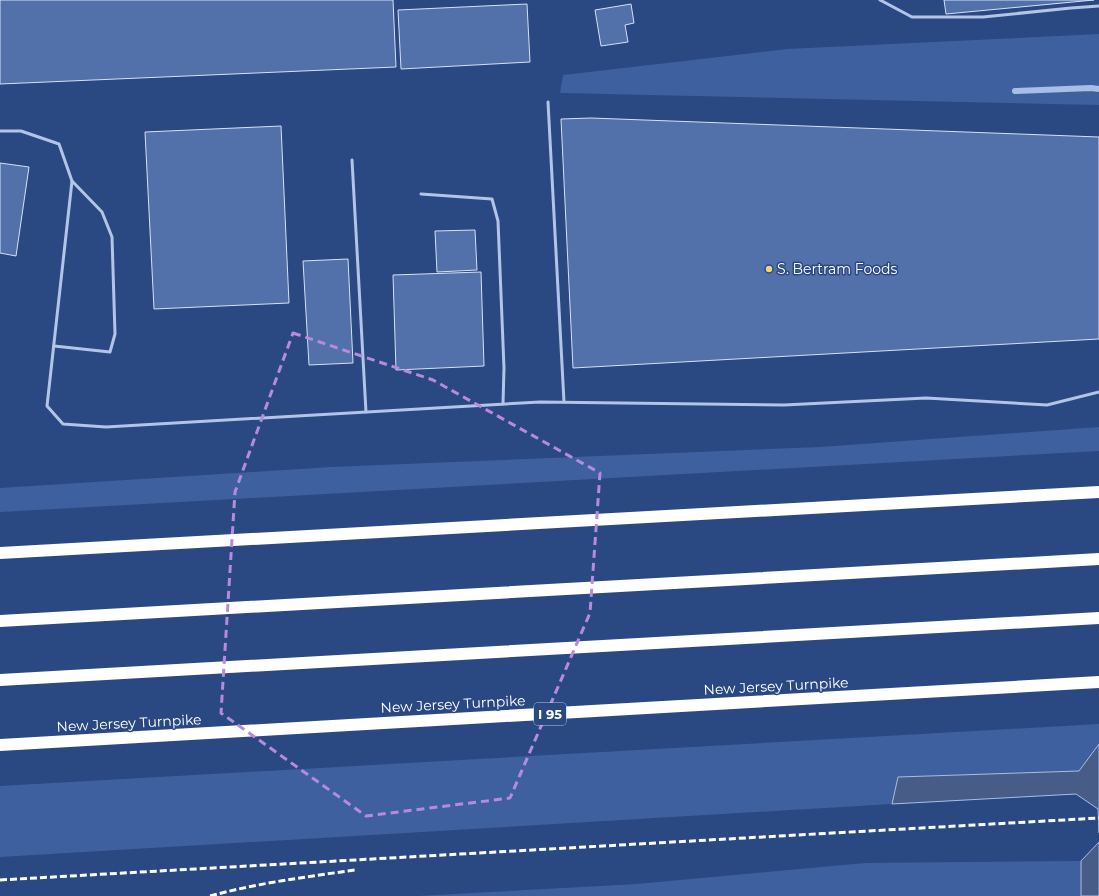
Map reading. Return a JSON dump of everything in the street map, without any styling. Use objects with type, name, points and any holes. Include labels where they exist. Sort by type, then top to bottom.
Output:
[{"type":"highway","points":[[0,553],[1099,492]]},
{"type":"highway","points":[[0,621],[1099,559]]},
{"type":"highway","points":[[0,680],[1099,618]]},
{"type":"highway","name":"New Jersey Turnpike","points":[[0,746],[1099,682]]},
{"type":"lane","points":[[880,0],[912,17],[983,17],[1099,6]]},
{"type":"lane","points":[[548,102],[564,402]]},
{"type":"lane","points":[[0,131],[21,131],[59,144],[72,181],[102,212],[112,237],[115,334],[110,352],[54,346]]},
{"type":"lane","points":[[352,160],[366,412]]},
{"type":"lane","points":[[72,181],[47,406],[63,424],[106,427],[540,402],[784,405],[926,398],[1047,404],[1099,392]]},
{"type":"lane","points":[[421,194],[492,199],[498,221],[504,368],[503,404]]},
{"type":"highlighted area","points":[[293,333],[433,380],[600,473],[590,613],[510,798],[366,816],[221,713],[235,492]]},
{"type":"shaded area","points":[[1099,34],[1099,105],[560,93],[563,75],[787,49]]},
{"type":"shaded area","points":[[1099,427],[1099,451],[0,512],[0,488],[331,467],[820,447]]},
{"type":"shaded area","points":[[1099,724],[1099,744],[1080,771],[898,777],[892,804],[0,857],[0,786]]},
{"type":"shaded area","points":[[1099,744],[1099,833],[1098,809],[1076,794],[892,804],[898,777],[1079,771]]},
{"type":"shaded area","points":[[1099,842],[1099,896],[1081,896],[1081,861]]},
{"type":"shaded area","points":[[1081,861],[1081,896],[418,896],[637,884],[865,863]]},
{"type":"building","points":[[0,0],[393,0],[396,67],[0,84]]},
{"type":"building","points":[[944,0],[1094,0],[946,14]]},
{"type":"building","points":[[527,4],[530,62],[401,69],[398,10]]},
{"type":"building","points":[[631,4],[634,23],[625,25],[628,42],[601,46],[595,10]]},
{"type":"building","points":[[591,118],[1099,137],[1099,339],[573,368],[561,119]]},
{"type":"building","points":[[281,126],[289,303],[154,309],[145,132]]},
{"type":"building","points":[[0,163],[29,167],[16,256],[0,253]]},
{"type":"building","points":[[475,230],[477,270],[437,272],[435,231]]},
{"type":"building","points":[[348,259],[353,363],[309,365],[303,261]]},
{"type":"building","points":[[481,272],[484,366],[396,370],[393,275]]},
{"type":"waterway","points":[[1015,91],[1099,89]]},
{"type":"railway","points":[[0,880],[1099,818]]},
{"type":"railway","points":[[210,896],[264,884],[355,870]]},
{"type":"place","name":"S. Bertram Foods","points":[[769,269]]}]
